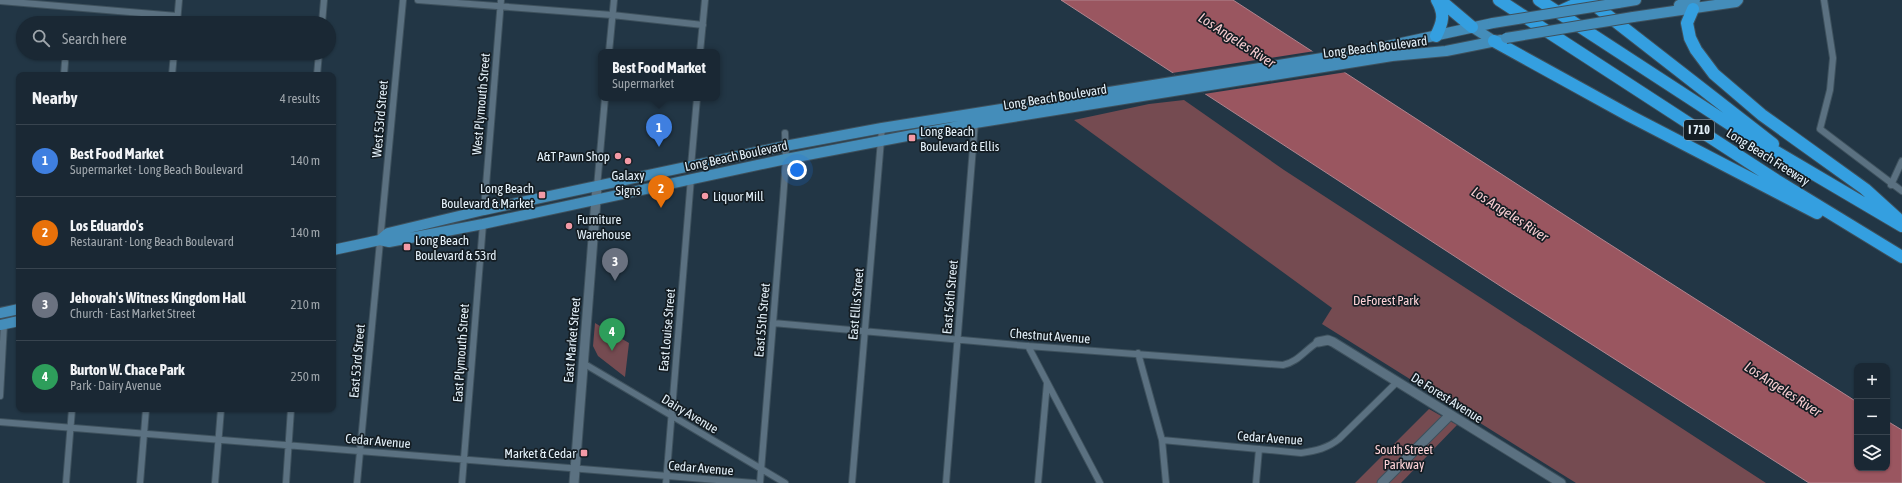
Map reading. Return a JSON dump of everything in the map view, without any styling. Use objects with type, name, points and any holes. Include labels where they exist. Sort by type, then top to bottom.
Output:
[{"type":"highway","points":[[1436,36],[1443,23],[1442,11],[1437,0]]},
{"type":"highway","points":[[1440,0],[1472,27]]},
{"type":"highway","name":"Long Beach Freeway","points":[[1499,0],[1776,180],[1902,257]]},
{"type":"highway","name":"Long Beach Freeway","points":[[1539,0],[1734,127],[1814,176],[1902,226]]},
{"type":"highway","points":[[1561,11],[1586,0],[1814,176]]},
{"type":"highway","points":[[1694,5],[1687,23],[1690,38],[1696,50],[1714,74],[1762,115],[1864,189],[1902,222]]},
{"type":"highway","points":[[1494,42],[1630,116],[1902,257]]},
{"type":"main road","name":"Long Beach Boulevard","points":[[336,249],[380,240],[389,242],[483,224],[691,178],[975,123],[1361,56],[1472,27],[1561,11],[1636,0]]},
{"type":"main road","name":"Long Beach Boulevard","points":[[380,240],[388,233],[484,210],[786,146],[882,128],[1050,101],[1361,56],[1399,55],[1446,51],[1494,42],[1506,38],[1630,15],[1694,5],[1736,2],[1738,0]]},
{"type":"main road","points":[[1472,27],[1494,42]]},
{"type":"main road","points":[[0,313],[16,310]]},
{"type":"main road","points":[[2,325],[16,322]]},
{"type":"street","points":[[0,1],[177,16],[179,0]]},
{"type":"street","points":[[323,16],[324,0]]},
{"type":"street","name":"West 53rd Street","points":[[380,240],[403,0]]},
{"type":"street","points":[[418,0],[500,3],[703,25]]},
{"type":"street","points":[[609,49],[614,0]]},
{"type":"street","points":[[700,49],[705,0]]},
{"type":"street","points":[[1824,0],[1833,58],[1830,90],[1820,129],[1902,192]]},
{"type":"street","name":"West Plymouth Street","points":[[484,210],[500,3]]},
{"type":"street","points":[[172,72],[173,60]]},
{"type":"street","points":[[317,72],[318,60]]},
{"type":"street","points":[[64,72],[65,62]]},
{"type":"street","points":[[597,187],[605,101]]},
{"type":"street","points":[[691,166],[696,101]]},
{"type":"street","name":"East 56th Street","points":[[946,483],[975,123],[974,113]]},
{"type":"street","name":"East Ellis Street","points":[[852,483],[882,128]]},
{"type":"street","name":"East 55th Street","points":[[760,483],[786,159],[785,133]]},
{"type":"street","points":[[1891,185],[1902,161]]},
{"type":"street","name":"East Louise Street","points":[[666,483],[691,178]]},
{"type":"street","name":"East Market Street","points":[[574,483],[597,187]]},
{"type":"street","name":"East Plymouth Street","points":[[462,483],[483,224]]},
{"type":"street","name":"East 53rd Street","points":[[357,483],[380,240]]},
{"type":"street","name":"Chestnut Avenue","points":[[773,323],[1028,346],[1283,365],[1296,360],[1318,342]]},
{"type":"street","points":[[0,396],[2,325]]},
{"type":"street","name":"De Forest Avenue","points":[[1318,342],[1328,340],[1561,483]]},
{"type":"street","points":[[1028,346],[1100,483]]},
{"type":"street","points":[[1138,353],[1162,440],[1166,483]]},
{"type":"street","name":"Dairy Avenue","points":[[584,363],[785,483]]},
{"type":"street","points":[[1038,483],[1047,382]]},
{"type":"street","name":"Cedar Avenue","points":[[1162,440],[1301,453],[1326,448],[1339,439],[1397,382]]},
{"type":"street","points":[[66,483],[72,412]]},
{"type":"street","points":[[140,483],[146,412]]},
{"type":"street","points":[[215,483],[221,412]]},
{"type":"street","points":[[286,483],[291,412]]},
{"type":"street","points":[[1382,483],[1450,415]]},
{"type":"street","name":"Cedar Avenue","points":[[0,422],[754,483]]},
{"type":"street","points":[[1256,483],[1259,449]]},
{"type":"green space","name":"DeForest Park","points":[[1184,100],[1284,170],[1766,483],[1576,483],[1322,324],[1332,308],[1074,120],[1149,104]]},
{"type":"green space","points":[[595,323],[629,343],[625,377],[598,356],[593,346]]},
{"type":"green space","name":"South Street Parkway","points":[[1429,409],[1457,425],[1401,483],[1355,483]]},
{"type":"water","name":"Los Angeles River","points":[[1061,0],[1233,0],[1603,240],[1854,400],[1854,471],[1890,471],[1890,423],[1902,430],[1902,483],[1809,483],[1508,291]]},
{"type":"pier","points":[[1315,51],[1347,72],[1204,94],[1172,73]]},
{"type":"place","name":"Long Beach Boulevard & Ellis","points":[[912,138]]},
{"type":"place","name":"Best Food Market","points":[[659,147]]},
{"type":"place","name":"A&T Pawn Shop","points":[[618,156]]},
{"type":"place","name":"Galaxy Signs","points":[[628,161]]},
{"type":"place","name":"Long Beach Boulevard & Market","points":[[542,195]]},
{"type":"place","name":"Liquor Mill","points":[[705,196]]},
{"type":"place","name":"Los Eduardo's","points":[[661,208]]},
{"type":"place","name":"Furniture Warehouse","points":[[569,226]]},
{"type":"place","name":"Long Beach Boulevard & 53rd","points":[[407,247]]},
{"type":"place","name":"Jehovah's Witness Kingdom Hall","points":[[615,281]]},
{"type":"place","name":"Burton W. Chace Park","points":[[612,351]]},
{"type":"place","name":"Market & Cedar","points":[[584,453]]}]
